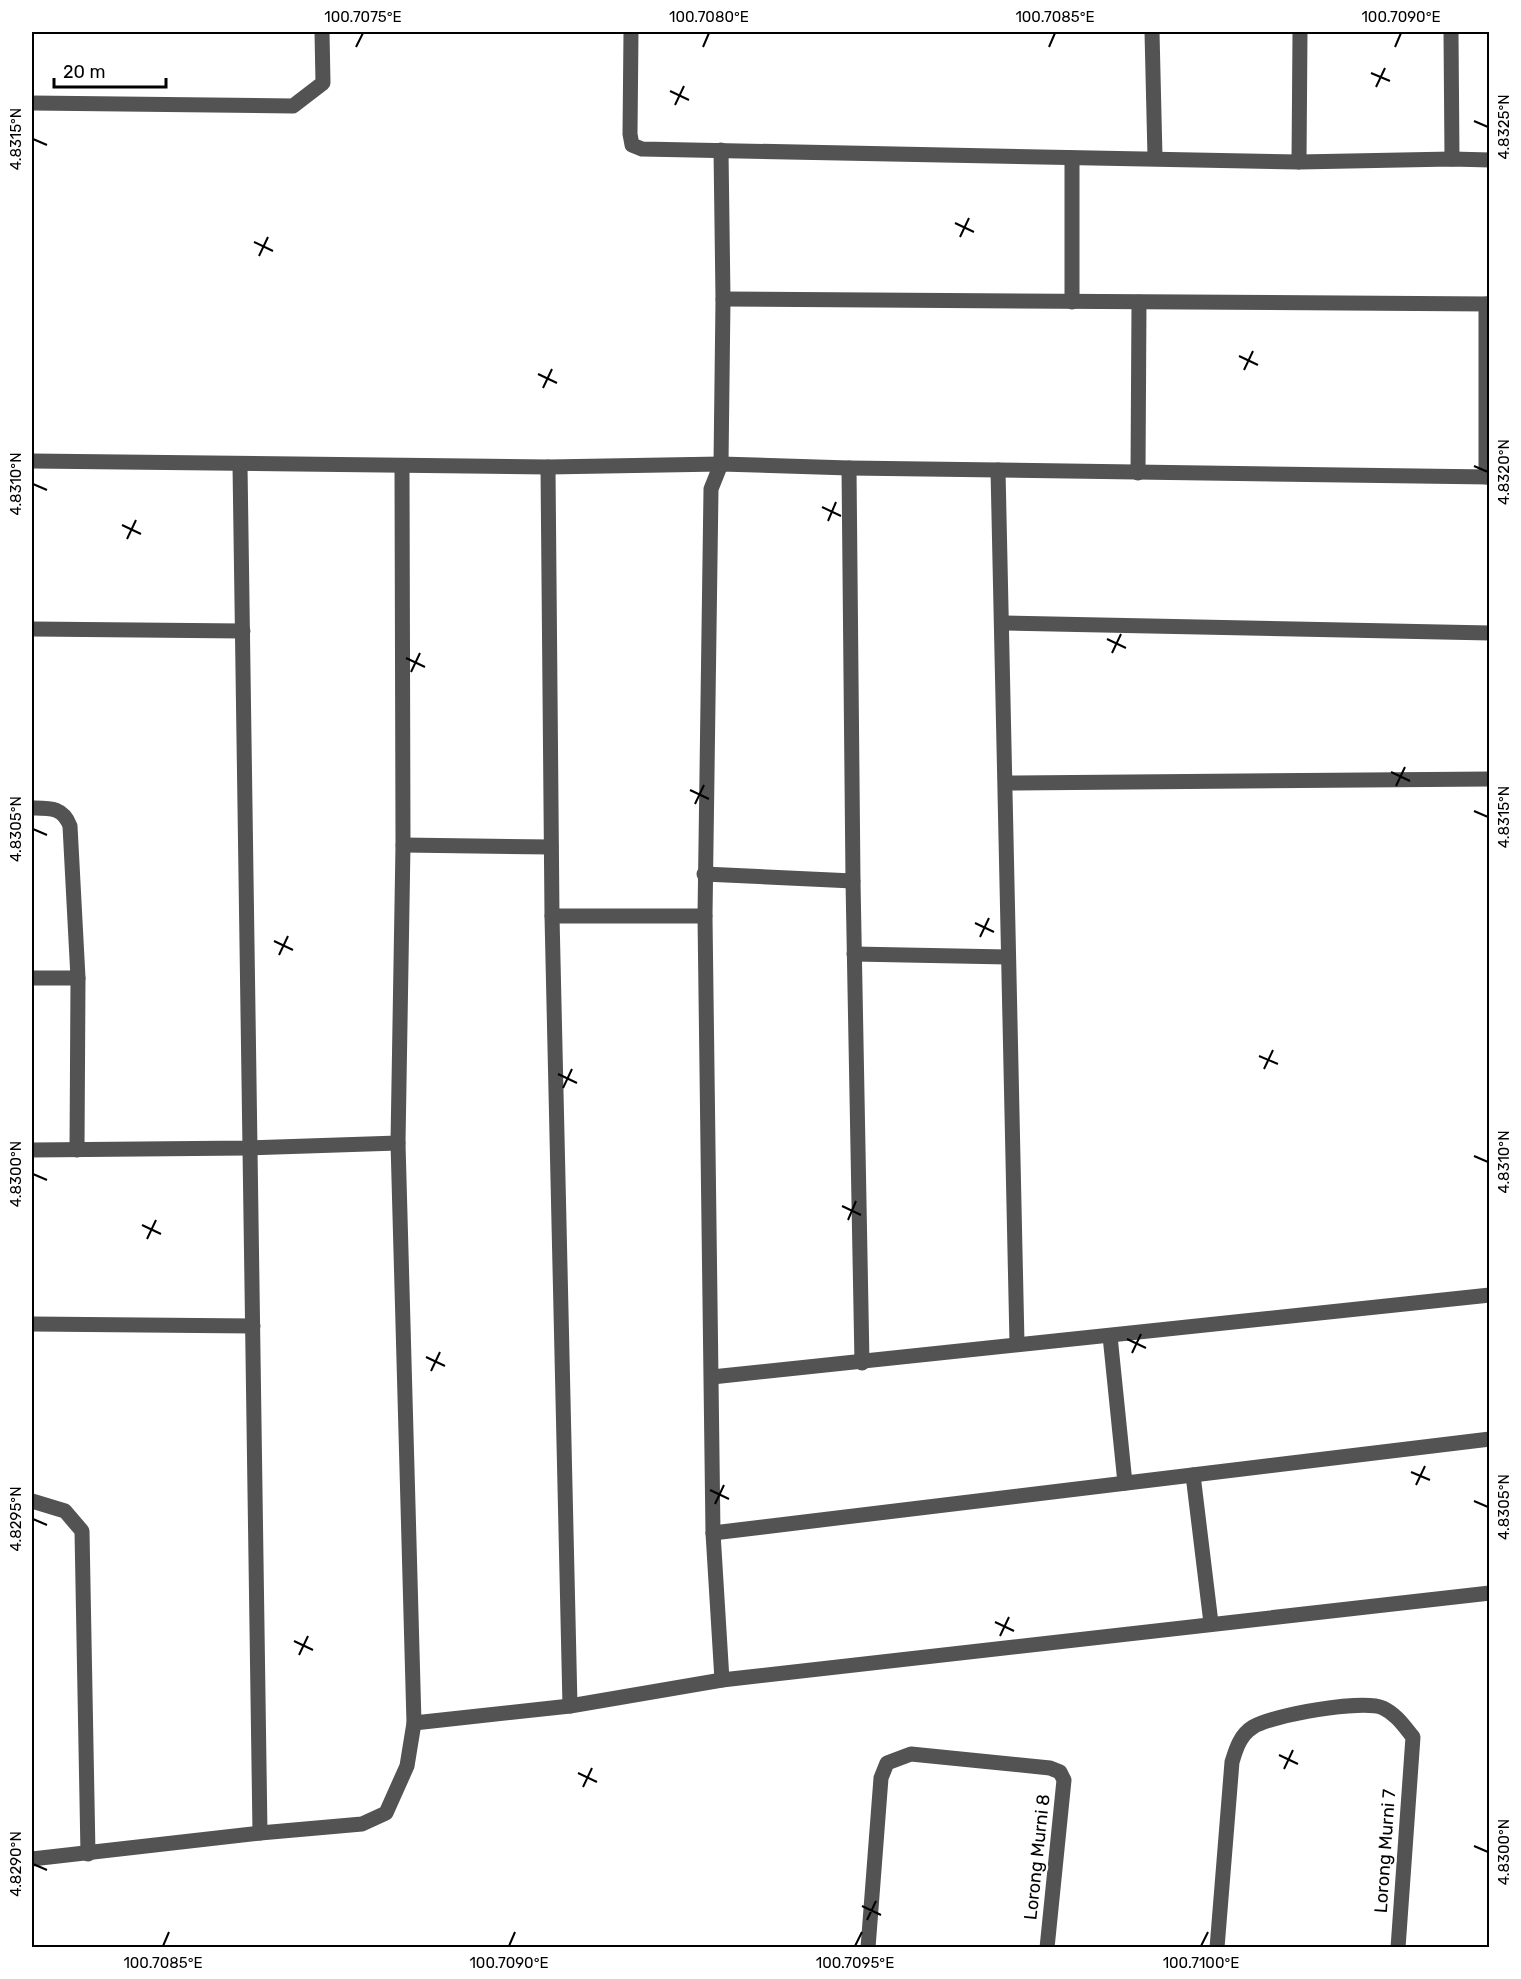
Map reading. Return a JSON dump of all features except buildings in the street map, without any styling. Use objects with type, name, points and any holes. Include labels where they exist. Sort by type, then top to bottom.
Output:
[{"type":"street","points":[[32,103],[293,106],[323,83],[322,32]]},
{"type":"street","points":[[631,32],[632,145],[642,149],[1072,158],[1155,157],[1299,162],[1490,160]]},
{"type":"street","points":[[1152,32],[1155,157]]},
{"type":"street","points":[[1299,162],[1300,32]]},
{"type":"street","points":[[1451,32],[1452,159]]},
{"type":"street","points":[[721,150],[723,299],[721,464],[711,489],[704,874],[713,1533],[722,1680]]},
{"type":"street","points":[[1072,158],[1072,302]]},
{"type":"street","points":[[32,460],[549,468],[721,464],[1138,473],[1488,477],[1488,304],[723,299]]},
{"type":"street","points":[[1138,473],[1139,302]]},
{"type":"street","points":[[240,465],[247,786],[248,1148],[253,1326],[260,1833]]},
{"type":"street","points":[[32,1859],[260,1833],[362,1824],[386,1814],[407,1766],[414,1723],[398,1143],[403,845],[402,467]]},
{"type":"street","points":[[549,468],[552,916],[570,1706]]},
{"type":"street","points":[[849,468],[854,954],[862,1363]]},
{"type":"street","points":[[998,470],[1017,1343]]},
{"type":"street","points":[[1003,623],[1490,633]]},
{"type":"street","points":[[32,629],[243,631]]},
{"type":"street","points":[[1006,783],[1490,779]]},
{"type":"street","points":[[32,808],[56,808],[66,814],[70,826],[78,978],[77,1150]]},
{"type":"street","points":[[403,845],[551,847]]},
{"type":"street","points":[[704,874],[853,881]]},
{"type":"street","points":[[552,916],[705,916]]},
{"type":"street","points":[[854,954],[1008,957]]},
{"type":"street","points":[[32,978],[78,978]]},
{"type":"street","points":[[32,1150],[248,1148],[398,1143]]},
{"type":"street","points":[[712,1377],[862,1363],[1017,1343],[1110,1336],[1490,1295]]},
{"type":"street","points":[[32,1324],[253,1326]]},
{"type":"street","points":[[1110,1336],[1125,1483]]},
{"type":"street","points":[[713,1533],[1490,1439]]},
{"type":"street","points":[[1193,1475],[1211,1623]]},
{"type":"street","points":[[32,1500],[65,1511],[82,1531],[88,1854]]},
{"type":"street","points":[[414,1723],[570,1706],[722,1680],[1490,1593]]},
{"type":"street","name":"Lorong Murni 7","points":[[1217,1947],[1232,1762],[1238,1743],[1252,1727],[1288,1716],[1363,1703],[1382,1708],[1397,1717],[1413,1737],[1398,1947]]},
{"type":"street","name":"Lorong Murni 8","points":[[867,1947],[881,1778],[887,1763],[911,1754],[1050,1768],[1060,1772],[1064,1780],[1047,1947]]}]
